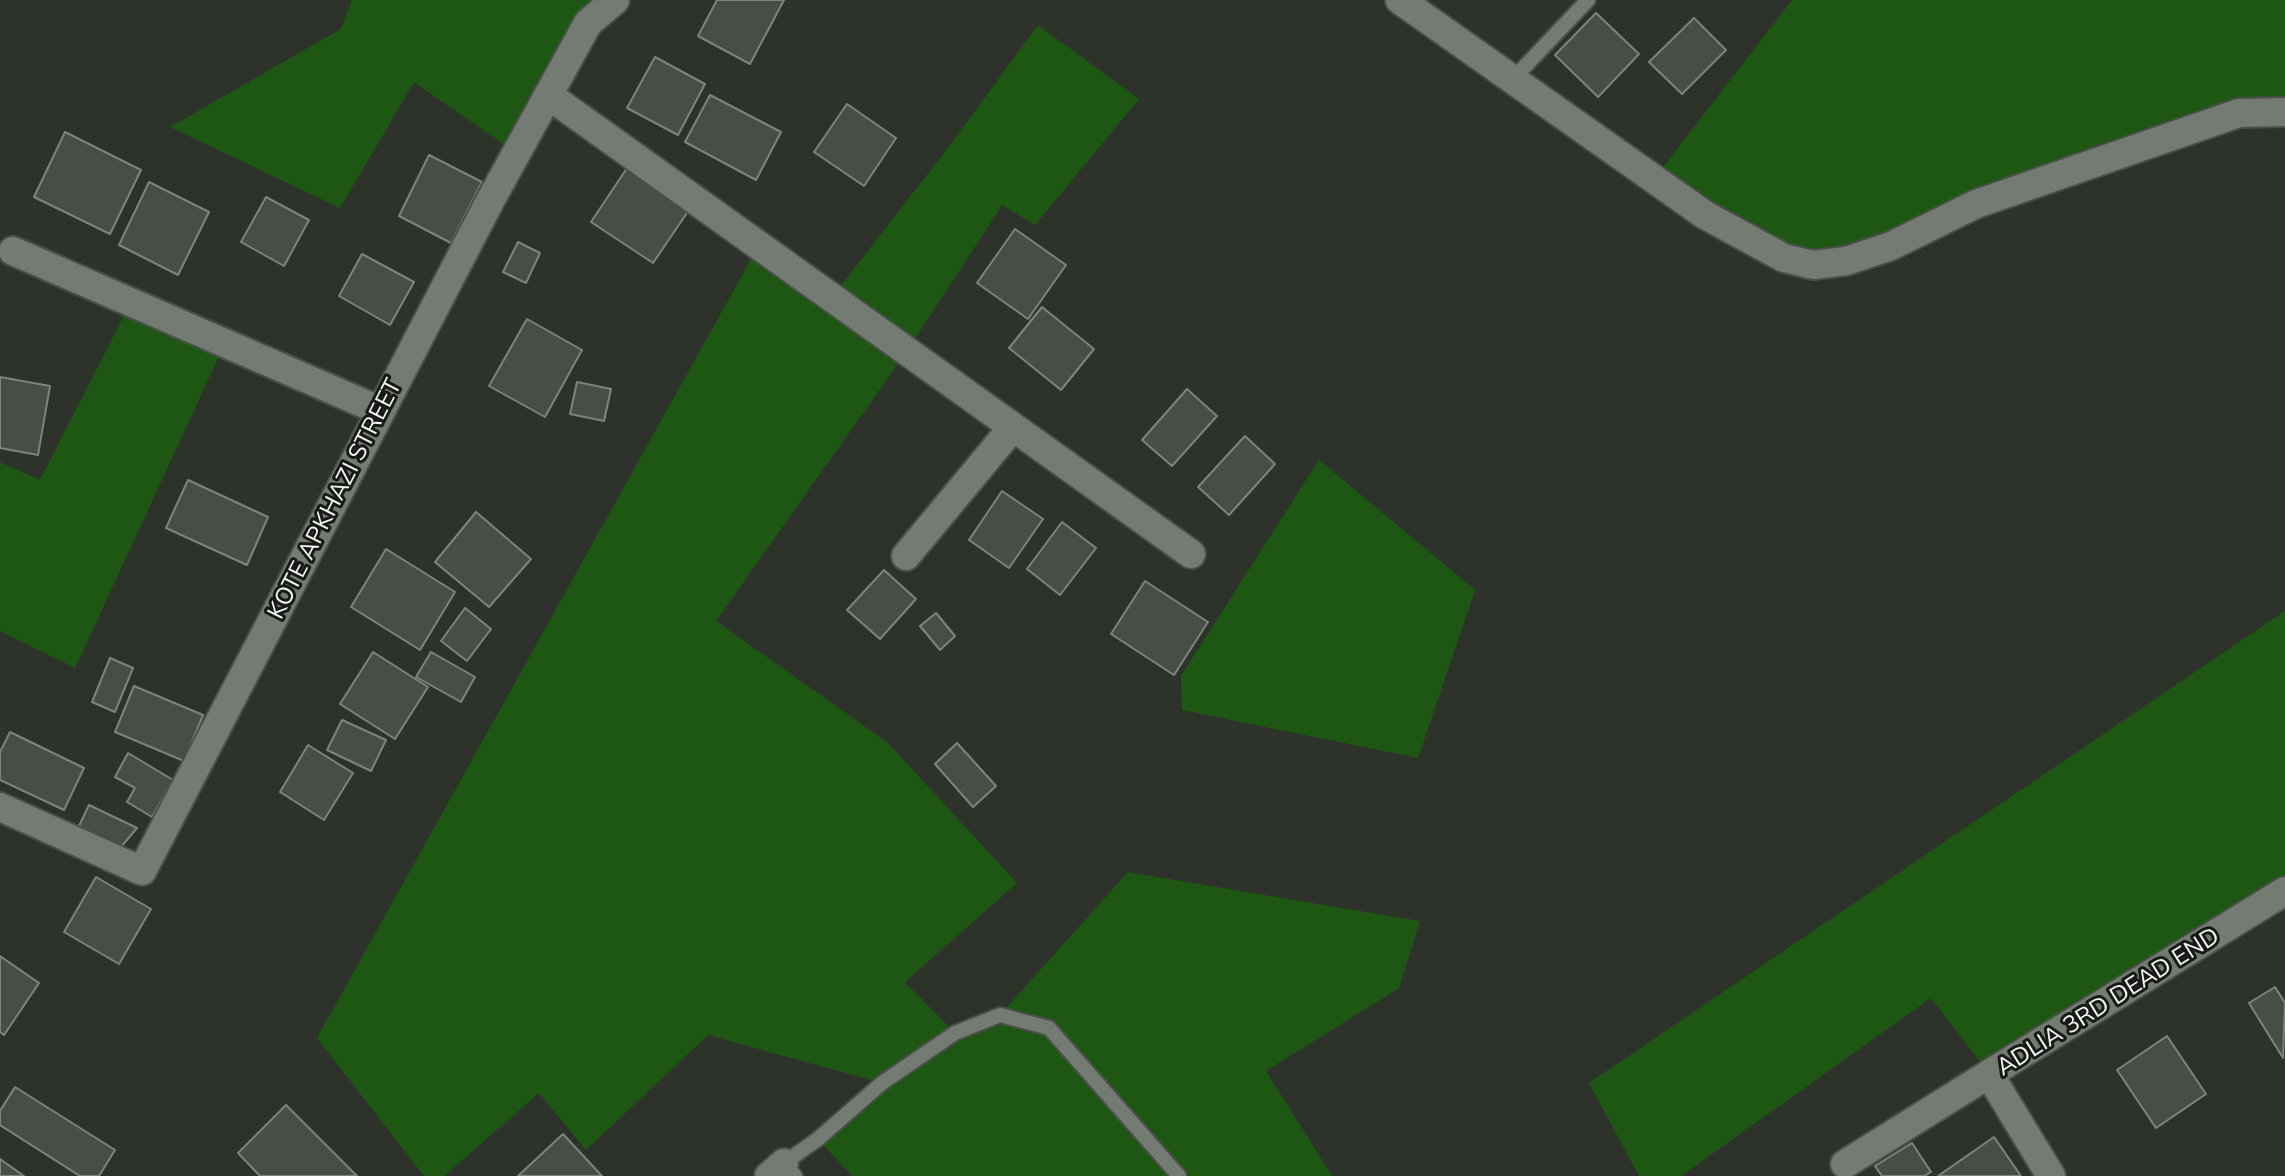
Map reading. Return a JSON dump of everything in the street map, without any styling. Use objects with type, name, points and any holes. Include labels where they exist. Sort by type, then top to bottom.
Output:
[{"type":"street","name":"KOTE APKHAZI STREET","points":[[0,807],[142,871],[548,95],[588,23],[615,0]]},
{"type":"street","points":[[1400,0],[1705,215],[1784,258],[1813,265],[1846,261],[1891,246],[1976,204],[2239,113],[2285,112]]},
{"type":"street","points":[[548,95],[1191,554]]},
{"type":"street","points":[[13,251],[381,411]]},
{"type":"street","points":[[906,556],[1013,427]]},
{"type":"street","name":"ADLIA 3RD DEAD END","points":[[2051,1176],[1989,1074],[2285,891]]},
{"type":"street","points":[[1845,1164],[1989,1074]]},
{"type":"lane","points":[[1513,79],[1588,0]]},
{"type":"lane","points":[[783,1172],[882,1083],[943,1042],[1000,1015],[1049,1028],[1179,1176]]},
{"type":"green space","points":[[352,0],[615,0],[516,153],[414,82],[340,208],[170,127],[341,29]]},
{"type":"green space","points":[[1792,0],[2285,0],[2285,112],[1813,265],[1654,179]]},
{"type":"green space","points":[[1038,25],[1139,99],[1035,225],[1002,205],[907,351],[716,621],[888,743],[1017,883],[905,982],[955,1033],[1000,1015],[1128,872],[1420,921],[1399,988],[1266,1071],[1332,1176],[852,1176],[818,1139],[882,1083],[708,1035],[586,1150],[539,1093],[444,1176],[424,1176],[317,1038],[759,245],[832,297],[948,148]]},
{"type":"green space","points":[[131,302],[225,343],[75,668],[0,631],[0,462],[40,480]]},
{"type":"green space","points":[[1319,460],[1475,590],[1418,758],[1182,710],[1181,676]]},
{"type":"green space","points":[[2285,611],[2285,890],[1988,1072],[1931,998],[1681,1176],[1639,1176],[1589,1083]]},
{"type":"building","points":[[717,0],[784,0],[750,64],[698,36]]},
{"type":"building","points":[[1596,13],[1639,54],[1598,97],[1555,55]]},
{"type":"building","points":[[1694,18],[1726,50],[1682,94],[1649,62]]},
{"type":"building","points":[[655,57],[705,84],[678,135],[627,108]]},
{"type":"building","points":[[710,95],[781,132],[756,180],[685,142]]},
{"type":"building","points":[[847,104],[896,138],[864,186],[814,152]]},
{"type":"building","points":[[65,132],[141,170],[110,234],[34,197]]},
{"type":"building","points":[[429,155],[482,182],[451,243],[399,216]]},
{"type":"building","points":[[627,168],[689,210],[653,263],[591,222]]},
{"type":"building","points":[[149,182],[209,212],[178,275],[119,245]]},
{"type":"building","points":[[266,197],[309,220],[284,266],[241,242]]},
{"type":"building","points":[[1015,229],[1066,265],[1028,319],[977,283]]},
{"type":"building","points":[[518,242],[540,253],[526,283],[503,272]]},
{"type":"building","points":[[362,254],[414,282],[390,325],[339,296]]},
{"type":"building","points":[[1042,307],[1094,349],[1061,390],[1009,348]]},
{"type":"building","points":[[527,319],[582,350],[545,417],[489,386]]},
{"type":"building","points":[[0,377],[50,386],[38,455],[0,448]]},
{"type":"building","points":[[577,382],[611,389],[604,421],[570,414]]},
{"type":"building","points":[[1187,389],[1217,416],[1172,466],[1142,440]]},
{"type":"building","points":[[1245,436],[1275,464],[1229,515],[1198,487]]},
{"type":"building","points":[[188,480],[268,517],[247,565],[166,528]]},
{"type":"building","points":[[1002,491],[1043,519],[1009,568],[969,540]]},
{"type":"building","points":[[476,512],[531,559],[489,607],[435,562]]},
{"type":"building","points":[[1062,522],[1096,548],[1060,595],[1027,569]]},
{"type":"building","points":[[386,549],[455,592],[420,650],[351,607]]},
{"type":"building","points":[[884,570],[916,599],[880,639],[847,610]]},
{"type":"building","points":[[1145,581],[1208,622],[1174,675],[1111,634]]},
{"type":"building","points":[[465,608],[491,629],[467,661],[441,641]]},
{"type":"building","points":[[936,613],[955,636],[940,650],[920,626]]},
{"type":"building","points":[[373,652],[428,687],[395,739],[340,704]]},
{"type":"building","points":[[431,652],[475,677],[461,702],[416,677]]},
{"type":"building","points":[[110,658],[133,668],[115,712],[92,702]]},
{"type":"building","points":[[134,686],[203,715],[184,761],[115,732]]},
{"type":"building","points":[[342,720],[386,740],[371,771],[327,750]]},
{"type":"building","points":[[10,732],[84,768],[64,810],[0,780],[0,752]]},
{"type":"building","points":[[957,743],[996,786],[973,807],[935,764]]},
{"type":"building","points":[[308,745],[353,773],[324,820],[280,792]]},
{"type":"building","points":[[128,753],[173,780],[152,817],[127,802],[135,788],[115,777]]},
{"type":"building","points":[[89,805],[137,828],[121,847],[78,828]]},
{"type":"building","points":[[96,877],[151,909],[119,964],[64,932]]},
{"type":"building","points":[[0,956],[39,983],[4,1035],[0,1032]]},
{"type":"building","points":[[2275,987],[2285,1003],[2283,1058],[2249,1003]]},
{"type":"building","points":[[2167,1036],[2206,1094],[2156,1128],[2117,1070]]},
{"type":"building","points":[[15,1087],[115,1150],[99,1176],[80,1176],[0,1125],[0,1111]]},
{"type":"building","points":[[286,1105],[357,1176],[260,1176],[238,1153]]},
{"type":"building","points":[[563,1134],[602,1176],[518,1176]]},
{"type":"building","points":[[1994,1137],[2021,1176],[1938,1176]]},
{"type":"building","points":[[1912,1143],[1931,1172],[1924,1176],[1882,1176],[1875,1166]]},
{"type":"building","points":[[0,1159],[24,1176],[0,1176]]}]
